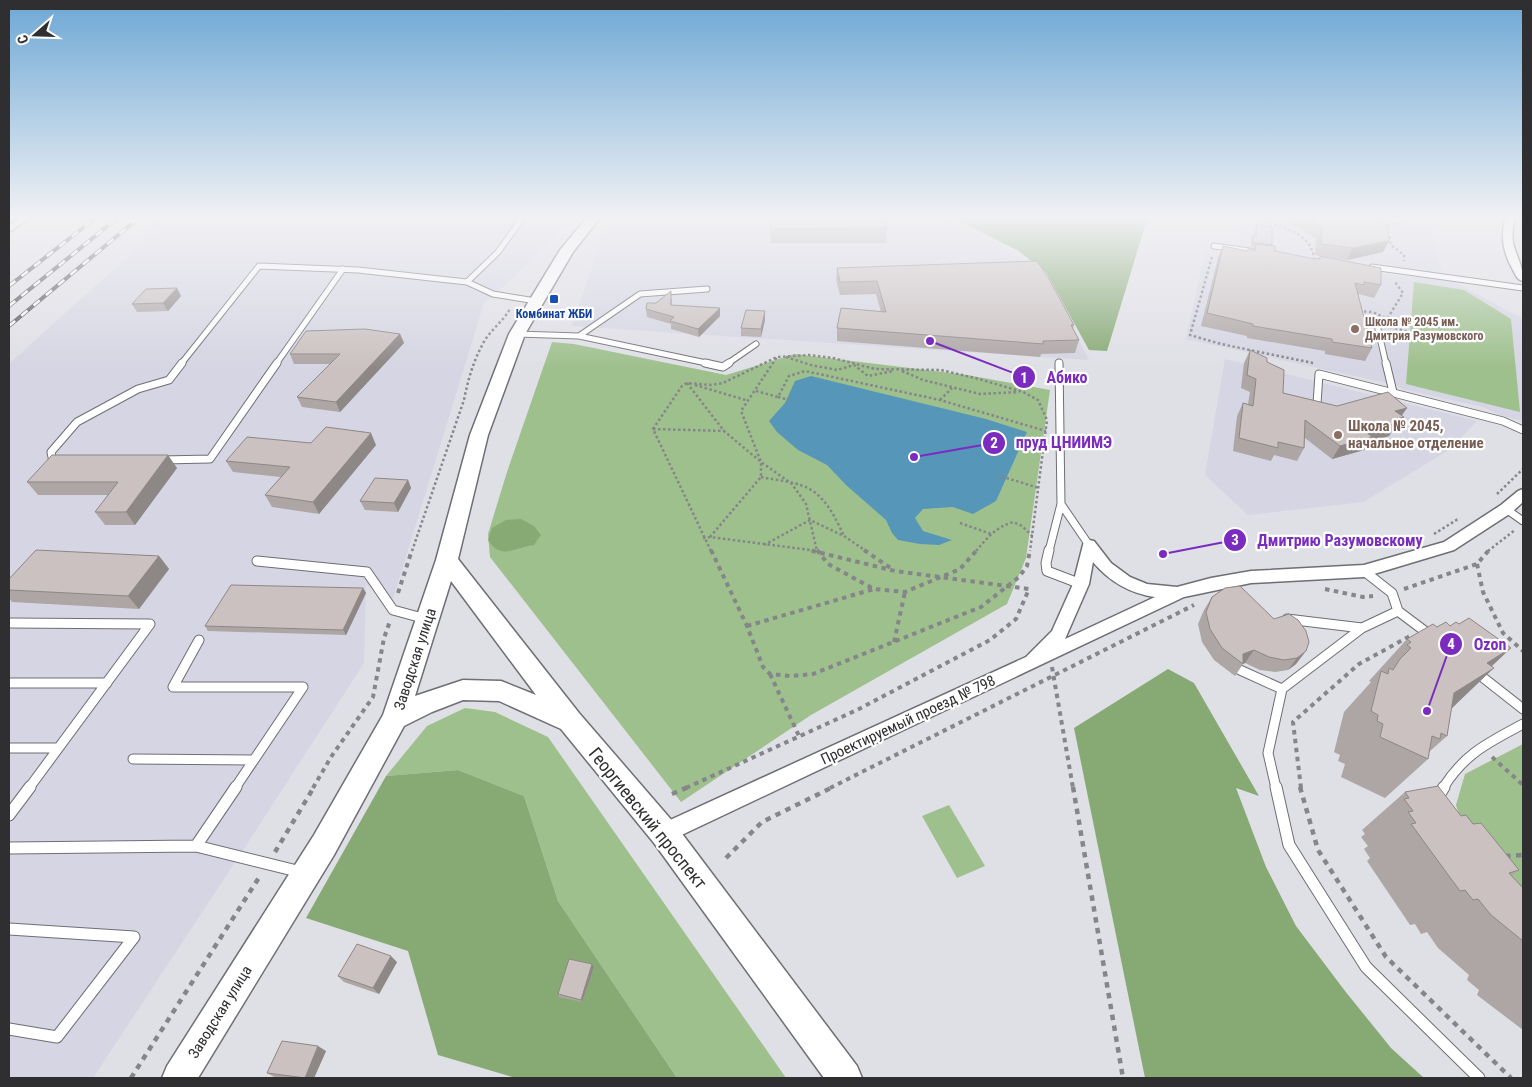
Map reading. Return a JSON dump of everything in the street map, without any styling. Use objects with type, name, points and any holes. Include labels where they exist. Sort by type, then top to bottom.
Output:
[{"type":"street","name":"Заводская улица","points":[[179,1078],[306,873],[395,718],[447,560],[479,435],[518,334],[557,267]]},
{"type":"street","points":[[1032,662],[1180,592],[1211,584],[1252,577],[1364,571],[1449,546],[1506,509],[1523,494]]},
{"type":"street","points":[[1089,546],[1106,568],[1132,586],[1153,592],[1180,592]]},
{"type":"street","name":"Проектируемый проезд № 798","points":[[664,833],[1032,662],[1059,635],[1081,584],[1089,546]]},
{"type":"street","name":"Георгиевский проспект","points":[[447,560],[570,721],[664,833],[845,1078]]},
{"type":"street","points":[[395,718],[423,704],[463,690],[501,691],[570,721]]},
{"type":"lane","points":[[63,462],[53,462],[51,452],[77,422],[138,389],[168,380],[258,267]]},
{"type":"lane","points":[[279,267],[343,269],[467,282],[493,294],[536,300]]},
{"type":"lane","points":[[467,282],[483,267]]},
{"type":"lane","points":[[1373,267],[1523,288]]},
{"type":"lane","points":[[151,460],[210,460],[343,269]]},
{"type":"lane","points":[[580,336],[640,294],[708,289]]},
{"type":"lane","points":[[1378,330],[1393,392]]},
{"type":"lane","points":[[518,334],[580,336],[723,367],[756,344]]},
{"type":"lane","points":[[1059,363],[1060,504],[1046,563],[1047,571],[1081,584]]},
{"type":"lane","points":[[1317,404],[1319,374],[1503,421],[1523,430]]},
{"type":"lane","points":[[1060,504],[1089,546]]},
{"type":"lane","points":[[1506,509],[1523,521]]},
{"type":"lane","points":[[257,561],[368,572],[393,610],[428,620]]},
{"type":"lane","points":[[1364,571],[1392,593],[1398,611],[1438,642]]},
{"type":"lane","points":[[1398,611],[1362,628],[1282,689],[1268,753],[1290,845],[1366,967],[1478,1078]]},
{"type":"lane","points":[[1283,619],[1328,622],[1362,628]]},
{"type":"lane","points":[[9,623],[150,624],[9,815]]},
{"type":"lane","points":[[196,846],[303,687],[173,687],[199,640]]},
{"type":"lane","points":[[1469,666],[1523,710]]},
{"type":"lane","points":[[1240,670],[1282,689]]},
{"type":"lane","points":[[9,683],[107,683]]},
{"type":"lane","points":[[1437,812],[1434,803],[1455,769],[1480,746],[1523,724]]},
{"type":"lane","points":[[9,748],[58,748]]},
{"type":"lane","points":[[133,759],[254,760]]},
{"type":"lane","points":[[9,848],[196,846],[306,873]]},
{"type":"lane","points":[[9,928],[134,937],[57,1037],[9,1029]]},
{"type":"path","points":[[1209,267],[1190,335],[1221,344],[1319,365]]},
{"type":"path","points":[[1404,267],[1404,271]]},
{"type":"path","points":[[1387,319],[1403,293],[1394,280]]},
{"type":"path","points":[[131,1078],[268,864],[331,757],[373,696],[384,638],[423,515],[464,400],[468,376],[486,339],[503,321],[511,306]]},
{"type":"path","points":[[1389,326],[1425,336]]},
{"type":"path","points":[[653,429],[682,386],[687,383],[711,385],[723,383],[778,357],[784,356],[809,355],[833,358],[875,369],[941,370],[1023,392],[1038,400],[1043,409],[1047,420],[1033,537],[1027,566],[1019,577],[981,606],[813,674],[790,676],[770,674]]},
{"type":"path","points":[[784,356],[811,365],[837,370],[854,365]]},
{"type":"path","points":[[710,537],[761,477],[761,462],[741,411],[778,357]]},
{"type":"path","points":[[854,365],[868,376],[899,370],[952,388],[980,394],[1023,392]]},
{"type":"path","points":[[778,397],[789,376],[805,370],[940,400],[1046,431]]},
{"type":"path","points":[[864,384],[868,376]]},
{"type":"path","points":[[687,383],[749,401]]},
{"type":"path","points":[[687,383],[724,432],[792,484],[806,504],[817,551],[828,564],[874,589]]},
{"type":"path","points":[[940,400],[952,388]]},
{"type":"path","points":[[756,391],[789,400]]},
{"type":"path","points":[[653,429],[724,432]]},
{"type":"path","points":[[653,429],[703,538],[747,626],[763,667],[770,674],[800,736]]},
{"type":"path","points":[[1491,499],[1523,469]]},
{"type":"path","points":[[997,475],[1039,488]]},
{"type":"path","points":[[761,477],[796,484],[817,493],[835,516],[844,536]]},
{"type":"path","points":[[1433,534],[1466,514]]},
{"type":"path","points":[[810,520],[844,536],[895,571]]},
{"type":"path","points":[[764,545],[810,520]]},
{"type":"path","points":[[747,626],[874,589],[905,592],[942,578],[960,568],[991,534],[1003,525],[1013,522],[1022,526],[1033,537]]},
{"type":"path","points":[[960,523],[991,534]]},
{"type":"path","points":[[1318,588],[1363,597],[1392,593],[1477,564],[1492,547],[1516,529]]},
{"type":"path","points":[[672,794],[856,710],[990,640],[1016,619],[1029,589],[895,571],[817,551],[710,537],[703,538]]},
{"type":"path","points":[[1477,564],[1483,592],[1503,634],[1523,652]]},
{"type":"path","points":[[894,642],[905,592]]},
{"type":"path","points":[[726,858],[762,822],[922,740],[1197,604]]},
{"type":"path","points":[[1413,635],[1358,664],[1293,722],[1299,782],[1318,850],[1386,957],[1511,1078]]},
{"type":"path","points":[[1052,664],[1123,1078]]},
{"type":"path","points":[[1480,746],[1523,785]]},
{"type":"path","points":[[1496,856],[1523,856]]},
{"type":"shaded area","points":[[116,267],[524,267],[484,303],[392,602],[366,584],[364,663],[93,1078],[9,1078],[9,364]]},
{"type":"shaded area","points":[[592,267],[1035,267],[1044,272],[1089,360],[572,326]]},
{"type":"shaded area","name":"Школа № 2045 им. Дмитрия Разумовского","points":[[1202,267],[1328,267],[1455,282],[1523,319],[1523,421],[1499,415],[1483,407],[1402,389],[1396,385],[1186,339]]},
{"type":"shaded area","points":[[1401,267],[1441,267],[1442,272]]},
{"type":"shaded area","name":"Школа № 2045, начальное отделение","points":[[1225,359],[1477,421],[1449,450],[1363,502],[1248,515],[1205,475]]},
{"type":"green space","points":[[1039,267],[1133,267],[1107,351],[1089,350],[1046,272]]},
{"type":"green space","points":[[1414,282],[1464,290],[1511,319],[1520,412],[1406,384]]},
{"type":"green space","points":[[552,342],[574,344],[726,375],[795,354],[967,375],[1050,390],[1026,558],[1007,604],[811,715],[681,802],[490,557],[488,534],[507,472]]},
{"type":"green space","points":[[521,519],[534,526],[541,535],[534,545],[503,551],[498,550],[488,540],[492,528],[506,520]]},
{"type":"green space","points":[[1168,669],[1194,683],[1259,796],[1236,788],[1266,867],[1296,926],[1391,1048],[1424,1078],[1145,1078],[1074,728]]},
{"type":"green space","points":[[465,708],[495,712],[548,737],[786,1078],[677,1078],[558,901],[524,796],[458,770],[386,776],[427,726]]},
{"type":"green space","points":[[1523,744],[1523,921],[1470,851],[1456,805],[1465,774]]},
{"type":"green space","points":[[458,770],[524,796],[558,901],[677,1078],[516,1078],[438,1055],[408,951],[306,918],[386,776]]},
{"type":"green space","points":[[949,805],[985,866],[957,878],[922,816]]},
{"type":"water","points":[[811,376],[986,419],[1027,432],[996,501],[973,514],[953,507],[923,509],[915,518],[923,531],[952,540],[939,545],[898,540],[892,533],[886,520],[846,485],[827,465],[798,450],[777,432],[769,421],[785,403],[795,381]]},
{"type":"building","points":[[1041,267],[1074,325],[1071,325],[1079,340],[1043,341],[1043,344],[837,328],[841,308],[886,312],[877,281],[840,282],[837,268]]},
{"type":"building","points":[[1218,267],[1381,268],[1381,285],[1364,282],[1364,285],[1355,283],[1372,348],[1332,342],[1332,339],[1253,326],[1253,324],[1207,313]]},
{"type":"building","points":[[177,288],[163,303],[132,304],[146,289]]},
{"type":"building","points":[[671,291],[671,305],[720,308],[698,329],[670,321],[674,317],[646,309],[647,303],[656,303]]},
{"type":"building","points":[[746,310],[765,311],[761,329],[741,328]]},
{"type":"building","points":[[365,329],[400,334],[336,402],[297,397],[340,354],[290,354],[306,331]]},
{"type":"building","points":[[1250,350],[1267,358],[1267,362],[1284,370],[1283,393],[1337,406],[1388,392],[1407,408],[1395,411],[1404,417],[1393,420],[1397,423],[1366,432],[1372,437],[1340,446],[1305,420],[1304,448],[1278,442],[1278,448],[1239,438],[1243,403],[1253,406],[1256,379],[1247,375]]},
{"type":"building","points":[[326,427],[371,433],[313,502],[265,495],[290,467],[226,461],[247,437],[311,443]]},
{"type":"building","points":[[52,455],[168,455],[126,512],[95,512],[118,482],[27,482]]},
{"type":"building","points":[[375,478],[408,480],[394,503],[360,501]]},
{"type":"building","points":[[36,550],[159,556],[128,596],[9,590],[9,579]]},
{"type":"building","points":[[231,585],[363,588],[343,630],[205,626]]},
{"type":"building","points":[[1240,586],[1274,619],[1289,614],[1298,620],[1306,631],[1309,642],[1306,651],[1297,658],[1284,660],[1269,657],[1254,650],[1243,654],[1243,664],[1222,648],[1210,629],[1206,612],[1212,597],[1225,588]]},
{"type":"building","points":[[1469,618],[1511,648],[1487,663],[1494,668],[1454,693],[1447,736],[1441,733],[1440,739],[1432,736],[1428,759],[1380,737],[1383,724],[1377,721],[1378,715],[1371,711],[1381,671],[1388,674],[1389,668],[1393,670],[1400,659],[1411,648],[1407,645],[1411,642],[1407,639],[1433,624],[1437,627],[1446,622],[1450,626],[1456,622],[1459,624]]},
{"type":"building","points":[[1438,786],[1461,816],[1466,815],[1473,824],[1481,823],[1519,870],[1509,873],[1523,888],[1523,941],[1491,915],[1478,899],[1473,900],[1465,890],[1460,891],[1411,824],[1416,823],[1408,812],[1413,811],[1404,799],[1409,798],[1405,792]]},
{"type":"building","points":[[357,944],[391,956],[373,988],[338,976]]},
{"type":"building","points":[[569,959],[592,964],[581,1000],[558,994]]},
{"type":"building","points":[[282,1041],[318,1046],[305,1078],[267,1073]]},
{"type":"railway","points":[[9,286],[34,267]]},
{"type":"railway","points":[[9,306],[57,267]]},
{"type":"railway","points":[[9,326],[80,267]]},
{"type":"place","name":"Комбинат ЖБИ","points":[[554,299]]},
{"type":"place","name":"Школа № 2045 им. Дмитрия Разумовского","points":[[1355,329]]},
{"type":"place","name":"Абико","points":[[930,341]]},
{"type":"place","name":"Школа № 2045, начальное отделение","points":[[1338,435]]},
{"type":"place","name":"пруд ЦНИИМЭ","points":[[914,457]]},
{"type":"place","name":"Дмитрию Разумовскому","points":[[1163,554]]},
{"type":"place","name":"Ozon","points":[[1427,711]]}]
